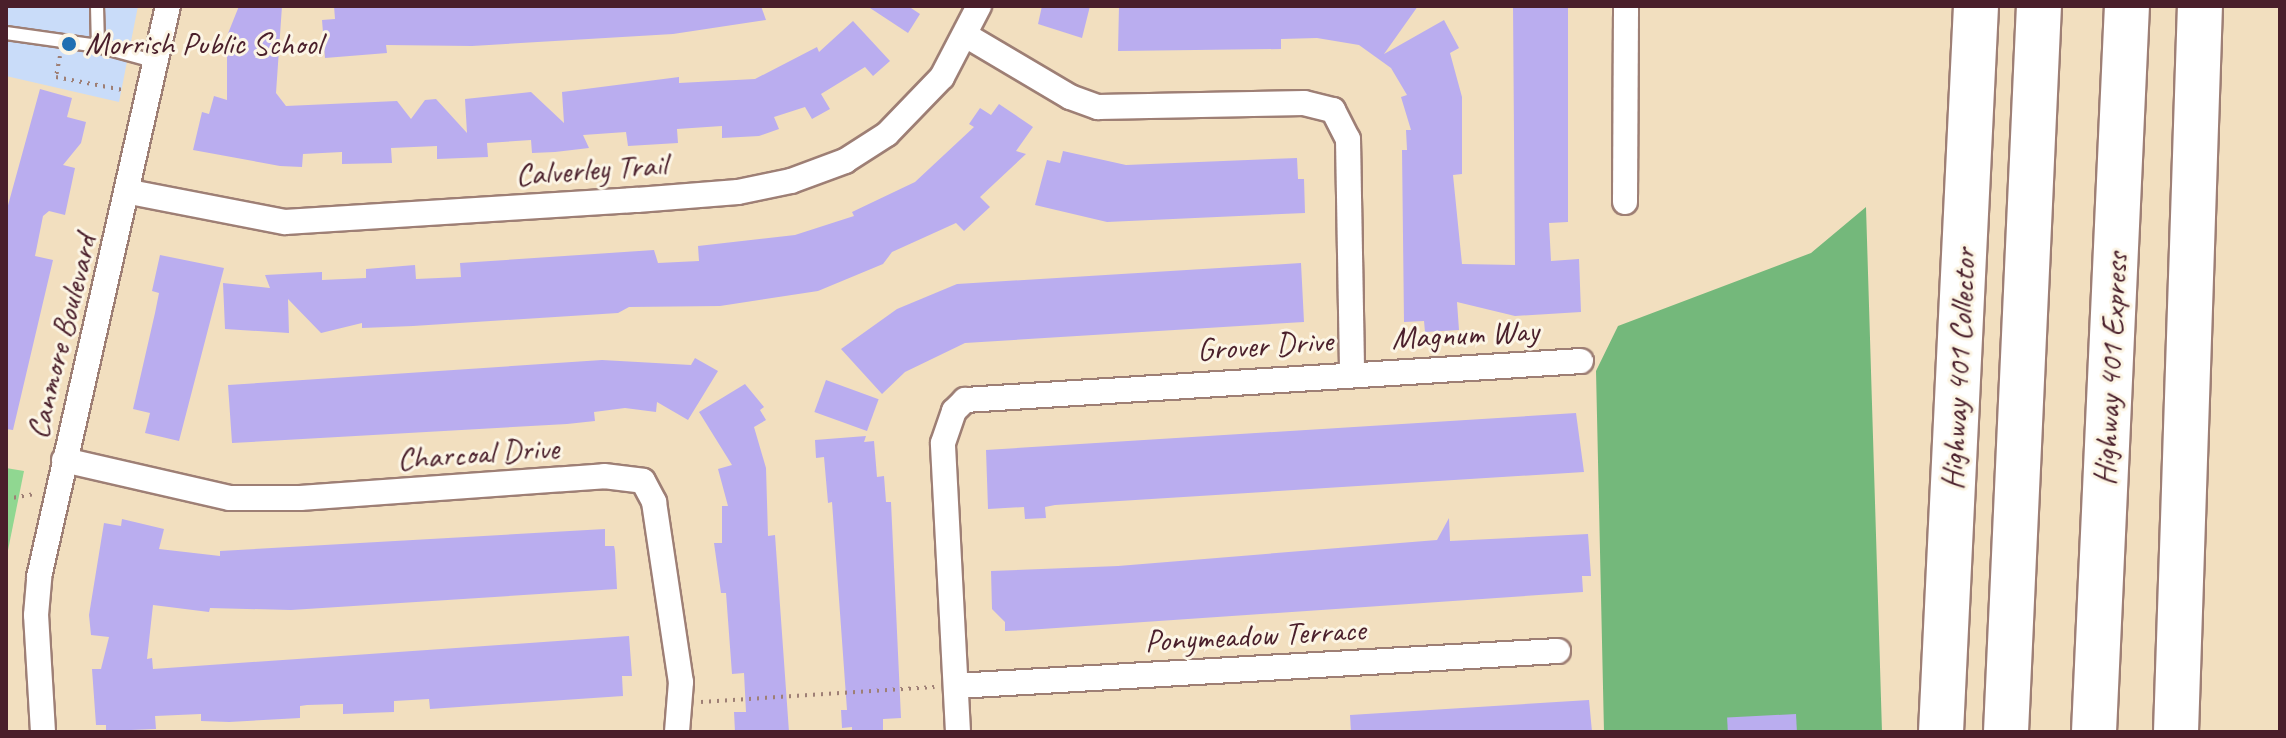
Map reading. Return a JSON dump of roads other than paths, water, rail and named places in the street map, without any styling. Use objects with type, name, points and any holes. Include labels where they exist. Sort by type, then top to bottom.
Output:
[{"type":"highway","name":"Highway 401 Collector","points":[[1941,732],[1976,6]]},
{"type":"highway","points":[[2006,732],[2039,6]]},
{"type":"highway","name":"Highway 401 Express","points":[[2094,732],[2127,6]]},
{"type":"highway","points":[[2176,732],[2200,6]]},
{"type":"street","name":"Canmore Boulevard","points":[[43,732],[37,602],[64,460],[130,192],[159,63],[168,6]]},
{"type":"street","name":"Calverley Trail","points":[[130,192],[285,222],[738,192],[821,172],[887,134],[942,77],[967,36],[979,6]]},
{"type":"street","points":[[1625,202],[1626,6]]},
{"type":"street","name":"Grover Drive","points":[[958,732],[943,443],[954,411],[965,400],[1352,373],[1348,139],[1333,110],[1304,103],[1098,107],[1070,97],[967,36]]},
{"type":"street","name":"Magnum Way","points":[[1352,373],[1581,361]]},
{"type":"street","name":"Charcoal Drive","points":[[64,460],[230,498],[300,498],[604,476],[643,481],[654,502],[681,682],[677,732]]},
{"type":"street","name":"Ponymeadow Terrace","points":[[956,686],[1558,651]]},
{"type":"lane","points":[[97,6],[98,46]]},
{"type":"lane","points":[[6,33],[98,46],[159,63]]},
{"type":"place","name":"Morrish Public School","points":[[69,44]]}]
